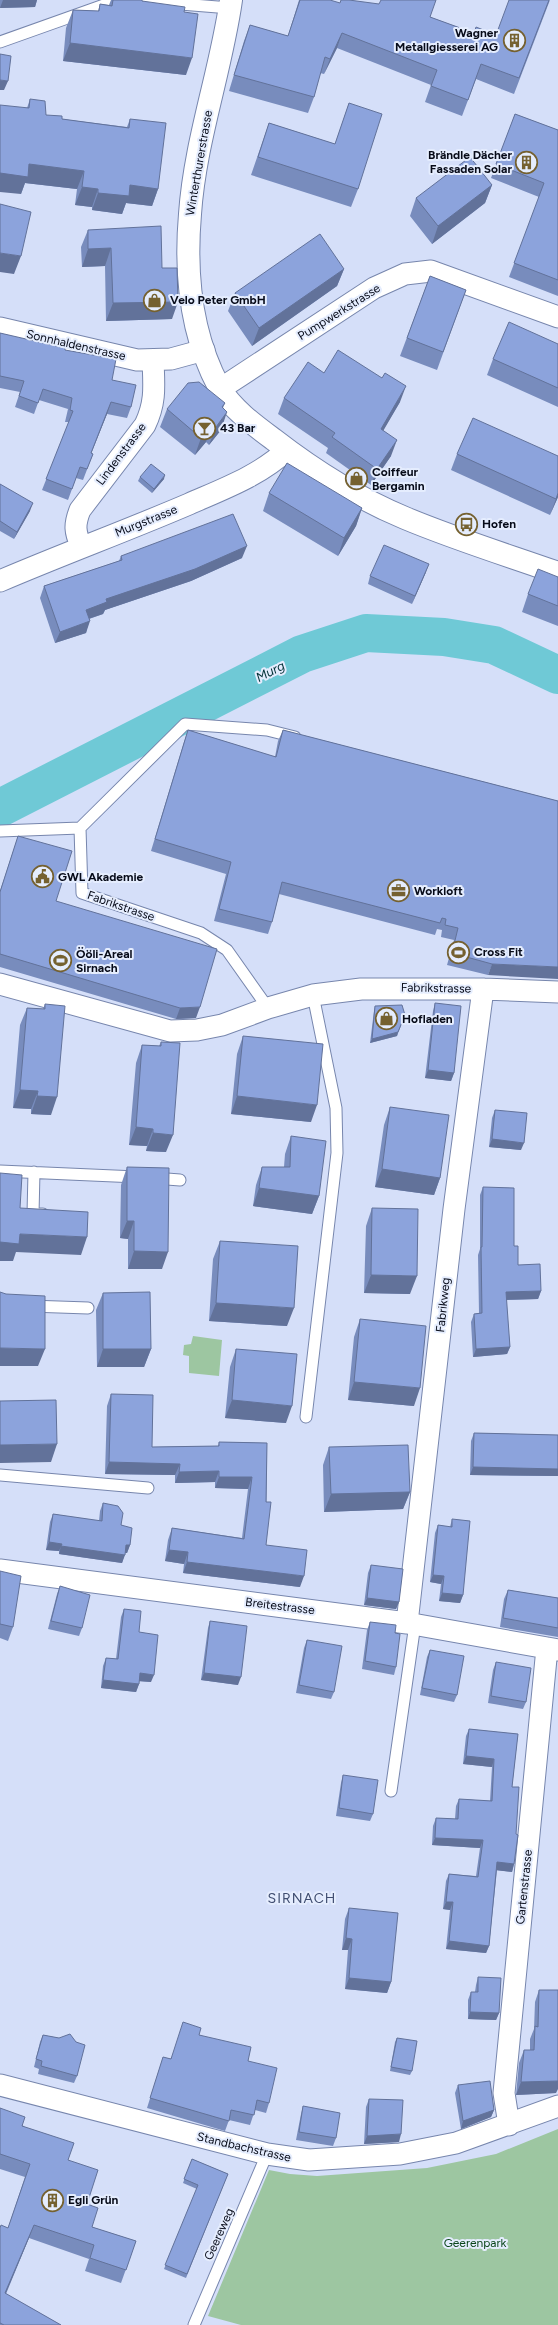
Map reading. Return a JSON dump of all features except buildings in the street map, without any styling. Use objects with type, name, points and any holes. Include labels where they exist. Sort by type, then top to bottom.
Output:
[{"type":"street","name":"Winterthurerstrasse","points":[[230,4],[194,179],[188,250],[191,292],[197,329],[220,389],[256,426],[286,450],[368,501],[405,518],[558,573]]},
{"type":"street","name":"Pumpwerkstrasse","points":[[220,389],[374,288],[405,274],[431,271],[558,317]]},
{"type":"street","name":"Sonnhaldenstrasse","points":[[0,328],[137,360],[153,361]]},
{"type":"street","points":[[153,361],[171,359],[204,350]]},
{"type":"street","name":"Lindenstrasse","points":[[81,546],[75,532],[75,523],[80,510],[145,425],[150,413],[155,398],[153,361]]},
{"type":"street","name":"Murgstrasse","points":[[0,581],[81,546],[130,529],[235,484],[264,468],[286,450]]},
{"type":"street","name":"Fabrikstrasse","points":[[0,984],[170,1031],[196,1030],[222,1025],[268,1008],[313,995],[361,989],[483,989],[558,992]]},
{"type":"street","name":"Fabrikweg","points":[[411,1623],[454,1209],[483,989]]},
{"type":"street","name":"Breitestrasse","points":[[0,1570],[411,1623],[552,1649]]},
{"type":"street","name":"Gartenstrasse","points":[[510,2125],[504,2093],[552,1649]]},
{"type":"street","name":"Standbachstrasse","points":[[0,2085],[267,2154],[309,2160],[400,2154],[456,2143],[510,2125],[558,2106]]},
{"type":"lane","points":[[0,42],[118,0]]},
{"type":"lane","points":[[131,0],[230,4]]},
{"type":"lane","points":[[0,831],[80,828],[185,724],[267,730],[306,740]]},
{"type":"lane","name":"Fabrikstrasse","points":[[80,828],[82,892],[200,933],[227,950],[268,1008]]},
{"type":"lane","points":[[306,1417],[337,1153],[336,1108],[313,995]]},
{"type":"lane","points":[[0,1171],[180,1180]]},
{"type":"lane","points":[[34,1172],[33,1214],[55,1215]]},
{"type":"lane","points":[[0,1305],[88,1308]]},
{"type":"lane","points":[[0,1475],[148,1488]]},
{"type":"lane","points":[[391,1791],[411,1623]]},
{"type":"lane","name":"Geereweg","points":[[194,2325],[267,2154]]},
{"type":"green space","points":[[193,1336],[222,1340],[219,1376],[189,1373],[189,1356],[183,1355],[184,1345],[191,1344]]},
{"type":"green space","name":"Geerenpark","points":[[558,2129],[558,2325],[241,2325],[208,2316],[269,2170],[290,2174],[317,2176],[427,2168],[496,2154]]},
{"type":"waterway","name":"Murg","points":[[0,808],[302,654],[366,633],[444,637],[494,645],[558,675]]},
{"type":"place","name":"Wagner Metallgiesserei AG","points":[[514,40]]},
{"type":"place","name":"Brändle Dächer Fassaden Solar","points":[[527,162]]},
{"type":"place","name":"Velo Peter GmbH","points":[[155,300]]},
{"type":"place","name":"43 Bar","points":[[204,428]]},
{"type":"place","name":"Coiffeur Bergamin","points":[[357,479]]},
{"type":"place","name":"Hofen","points":[[467,524]]},
{"type":"place","name":"GWL Akademie","points":[[42,877]]},
{"type":"place","name":"Workloft","points":[[398,891]]},
{"type":"place","name":"Cross Fit","points":[[458,952]]},
{"type":"place","name":"Ööli-Areal Sirnach","points":[[61,961]]},
{"type":"place","name":"Hofladen","points":[[386,1019]]},
{"type":"place","name":"Egli Grün","points":[[53,2200]]},
{"type":"district","name":"SIRNACH","points":[[302,1898]]}]
